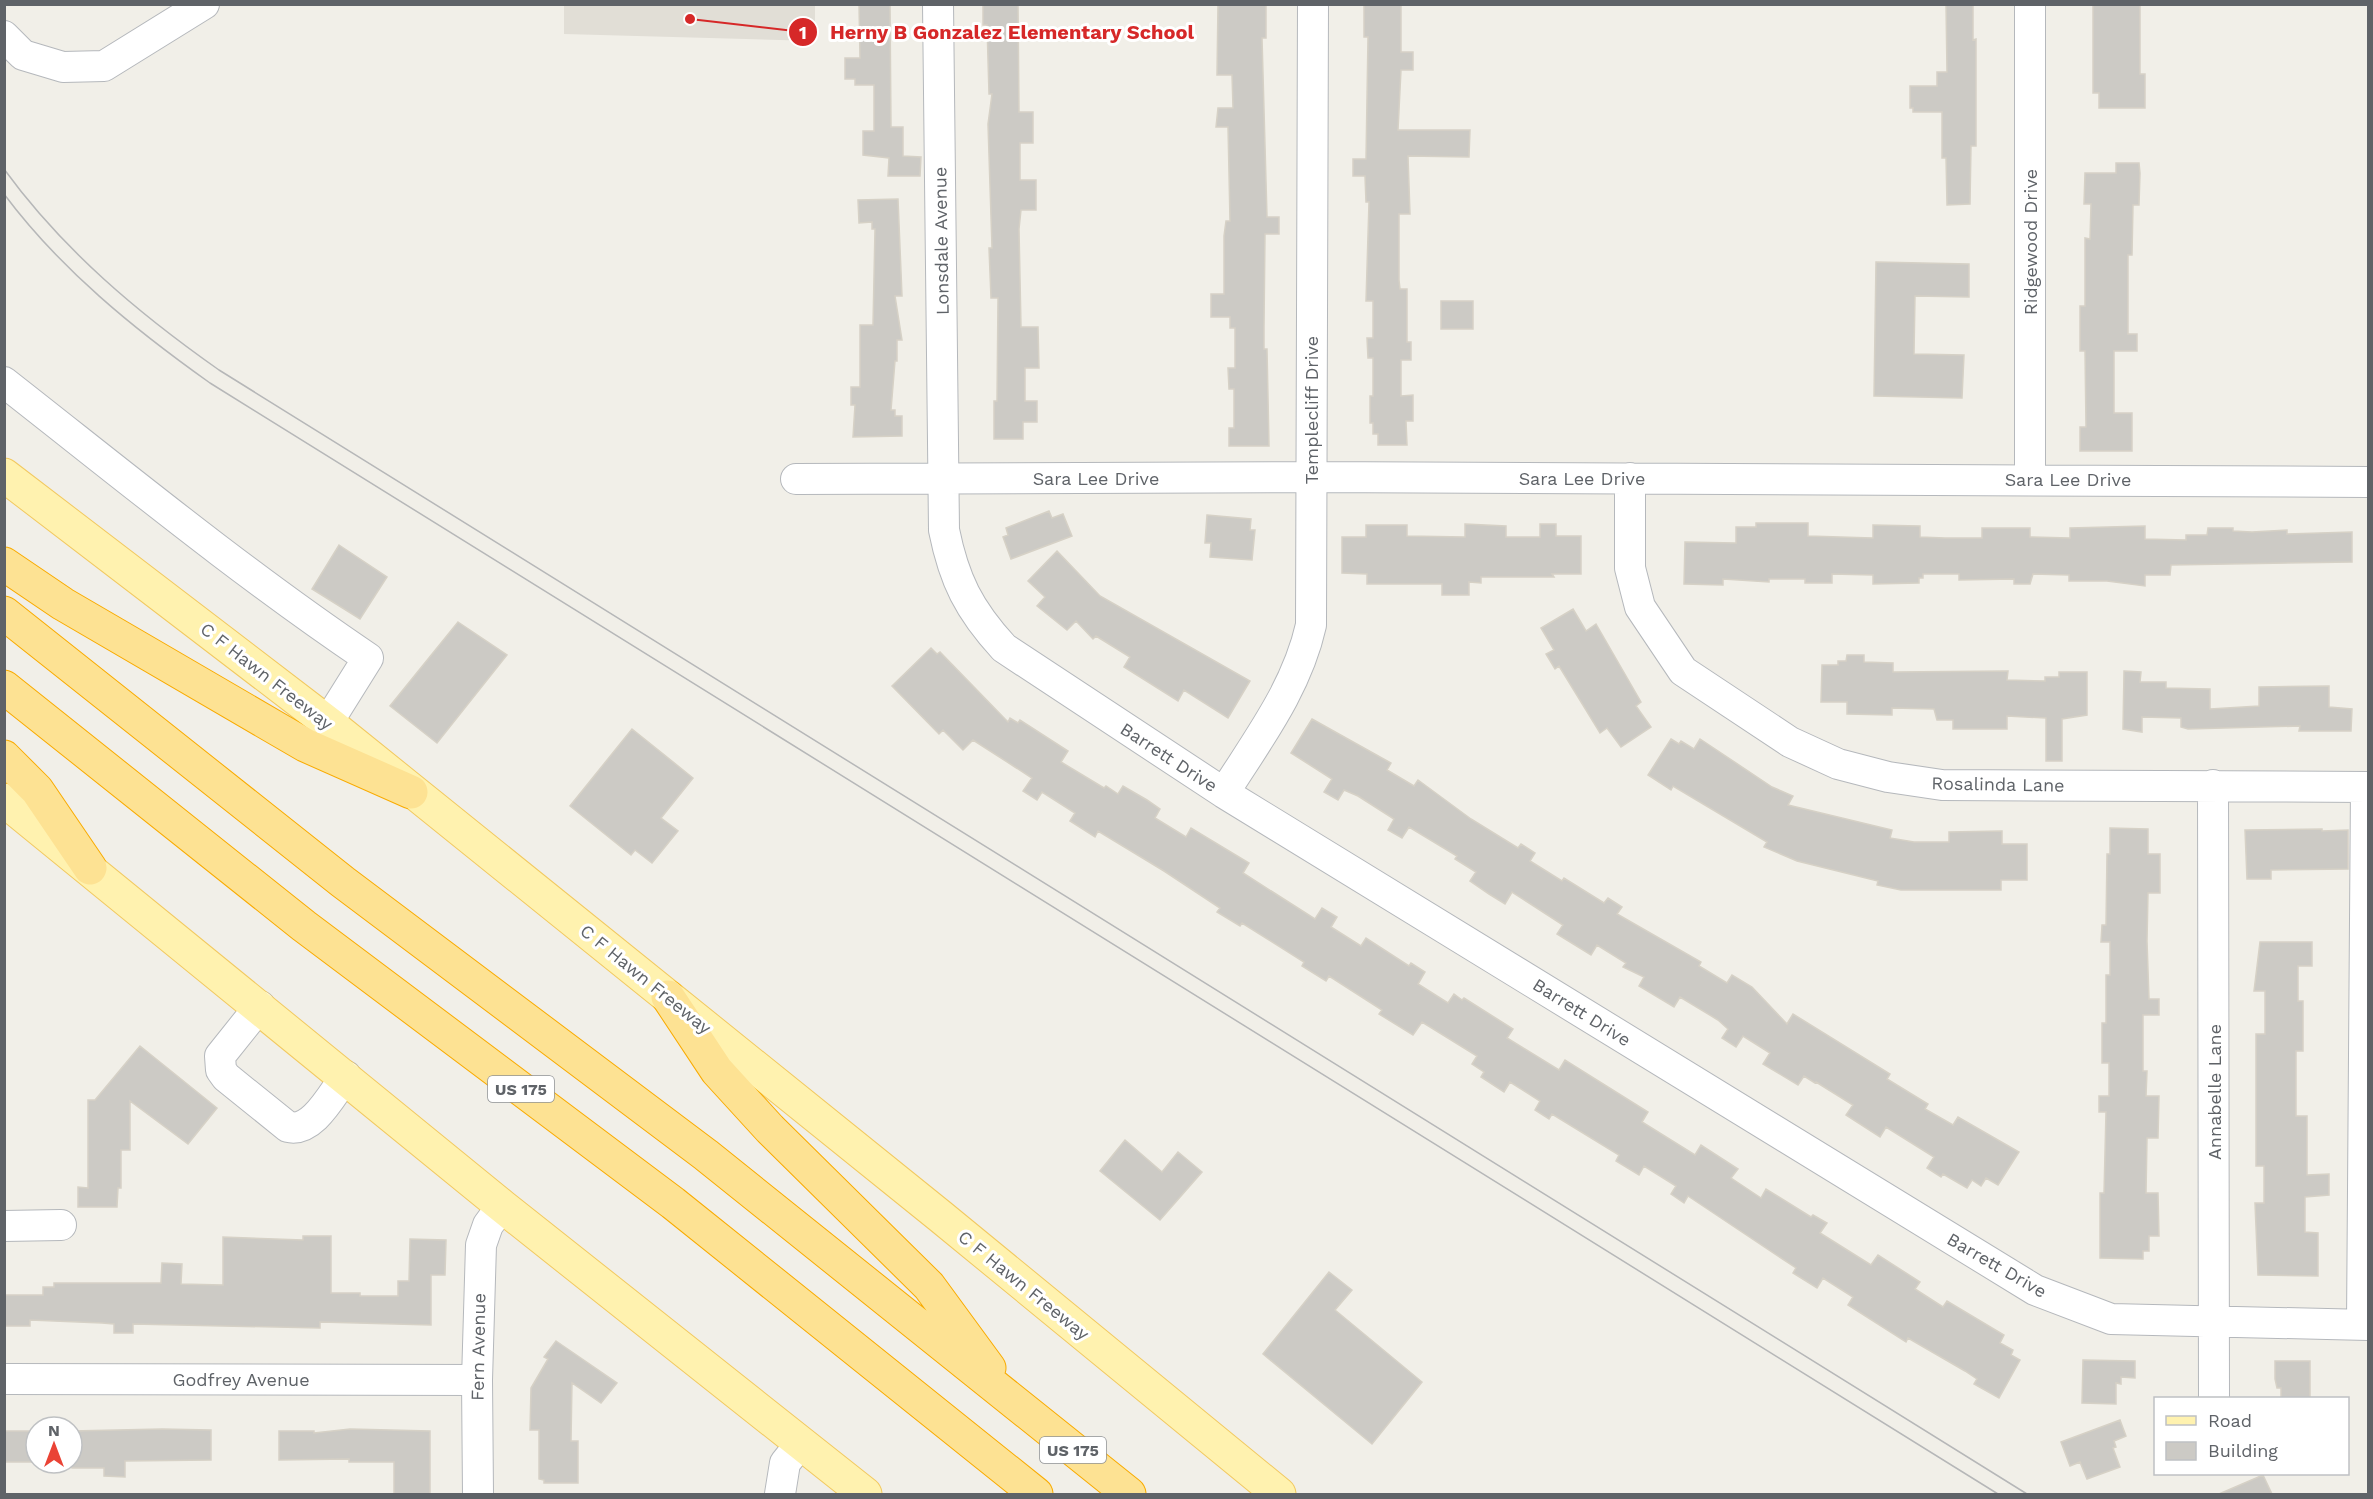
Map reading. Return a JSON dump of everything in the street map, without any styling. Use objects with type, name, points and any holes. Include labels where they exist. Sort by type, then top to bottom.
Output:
[{"type":"highway","points":[[4,564],[63,604],[305,745],[411,792]]},
{"type":"highway","name":"US 175","points":[[4,613],[343,882],[706,1155],[1129,1494]]},
{"type":"highway","name":"US 175","points":[[4,687],[304,926],[673,1203],[1036,1494]]},
{"type":"highway","points":[[4,758],[37,790],[90,868]]},
{"type":"highway","points":[[668,997],[717,1071],[778,1138],[928,1286],[1017,1405]]},
{"type":"main road","name":"C F Hawn Freeway","points":[[4,475],[328,723],[1279,1494]]},
{"type":"main road","points":[[4,800],[346,1076],[502,1206],[865,1494]]},
{"type":"street","points":[[4,36],[23,55],[63,67],[104,66],[204,4]]},
{"type":"street","name":"Lonsdale Avenue","points":[[938,4],[944,478]]},
{"type":"street","name":"Templecliff Drive","points":[[1224,793],[1289,689],[1304,655],[1311,625],[1312,4]]},
{"type":"street","name":"Ridgewood Drive","points":[[2030,4],[2030,479]]},
{"type":"street","points":[[4,382],[196,534],[306,616],[368,658],[328,723]]},
{"type":"street","name":"Sara Lee Drive","points":[[796,479],[1311,477],[2368,482]]},
{"type":"street","name":"Barrett Drive","points":[[944,478],[944,530],[951,565],[964,596],[982,625],[1004,648],[1224,793],[2035,1290],[2111,1319],[2365,1324]]},
{"type":"street","name":"Rosalinda Lane","points":[[1629,478],[1629,568],[1640,607],[1683,671],[1790,742],[1839,764],[1888,777],[1942,785],[2367,787]]},
{"type":"street","name":"Annabelle Lane","points":[[2212,785],[2216,1321],[2214,1397]]},
{"type":"street","points":[[2365,1324],[2367,787]]},
{"type":"street","points":[[260,1006],[220,1056],[221,1070],[237,1086],[288,1127],[304,1127],[346,1076]]},
{"type":"street","name":"Fern Avenue","points":[[478,1494],[477,1380],[481,1245],[488,1225],[502,1206]]},
{"type":"street","points":[[4,1226],[61,1226]]},
{"type":"street","name":"Godfrey Avenue","points":[[4,1379],[477,1380]]},
{"type":"street","points":[[780,1494],[785,1463],[801,1443]]},
{"type":"shaded area","points":[[564,5],[815,5],[815,41],[564,34]]},
{"type":"building","points":[[859,4],[890,4],[891,127],[903,127],[903,156],[921,157],[920,176],[888,176],[889,158],[863,155],[863,131],[874,131],[874,85],[855,85],[855,79],[845,79],[845,58],[860,58]]},
{"type":"building","points":[[983,4],[1018,4],[1019,112],[1033,112],[1033,143],[1020,143],[1020,180],[1036,180],[1036,210],[1021,210],[1019,229],[1021,327],[1038,327],[1039,368],[1025,368],[1025,401],[1037,401],[1037,422],[1023,422],[1023,439],[994,439],[994,401],[997,401],[998,298],[991,298],[989,248],[992,248],[988,124],[992,94],[989,94],[987,25],[983,25]]},
{"type":"building","points":[[1218,4],[1266,4],[1266,38],[1262,38],[1267,217],[1279,217],[1279,234],[1265,234],[1264,349],[1267,349],[1269,446],[1229,446],[1229,428],[1234,428],[1234,389],[1229,389],[1228,368],[1235,368],[1235,328],[1230,328],[1230,317],[1211,317],[1211,294],[1224,294],[1224,236],[1226,221],[1230,221],[1228,127],[1216,127],[1218,108],[1233,108],[1232,75],[1217,75]]},
{"type":"building","points":[[1364,4],[1401,4],[1401,52],[1413,52],[1413,70],[1401,70],[1398,130],[1470,130],[1469,157],[1408,156],[1410,214],[1399,214],[1399,280],[1400,289],[1407,289],[1407,342],[1411,342],[1411,360],[1401,360],[1401,396],[1413,395],[1413,421],[1406,421],[1407,445],[1378,445],[1378,434],[1373,434],[1373,423],[1370,423],[1373,358],[1368,358],[1367,338],[1373,338],[1373,301],[1366,301],[1369,202],[1366,202],[1365,176],[1353,176],[1353,159],[1366,159],[1368,37],[1364,37]]},
{"type":"building","points":[[1946,4],[1973,4],[1973,40],[1976,39],[1976,146],[1971,146],[1970,204],[1947,205],[1946,158],[1942,158],[1942,112],[1913,112],[1913,108],[1910,108],[1910,86],[1937,86],[1937,72],[1947,72]]},
{"type":"building","points":[[2093,5],[2140,5],[2140,74],[2145,74],[2145,108],[2099,108],[2099,93],[2093,93]]},
{"type":"building","points":[[2116,163],[2139,163],[2140,173],[2139,205],[2133,205],[2132,255],[2128,255],[2128,334],[2137,334],[2137,351],[2114,351],[2114,413],[2132,413],[2132,451],[2080,451],[2080,427],[2086,427],[2085,351],[2080,351],[2080,306],[2085,306],[2085,238],[2090,239],[2091,204],[2084,204],[2085,173],[2116,173]]},
{"type":"building","points":[[898,199],[902,296],[895,296],[902,340],[897,340],[891,410],[895,410],[895,416],[902,416],[902,436],[853,437],[855,405],[851,405],[851,387],[860,387],[860,325],[873,325],[875,229],[872,229],[872,222],[859,223],[858,200]]},
{"type":"building","points":[[1876,262],[1969,264],[1969,297],[1915,296],[1914,354],[1964,355],[1962,398],[1874,396]]},
{"type":"building","points":[[1441,301],[1473,301],[1473,329],[1441,329]]},
{"type":"building","points":[[1049,511],[1052,518],[1063,514],[1072,536],[1011,559],[1003,537],[1008,535],[1006,528]]},
{"type":"building","points":[[1207,515],[1251,519],[1250,530],[1255,530],[1252,560],[1210,557],[1211,543],[1205,543]]},
{"type":"building","points":[[1756,523],[1808,523],[1808,536],[1873,538],[1873,525],[1920,526],[1920,537],[1945,538],[1982,538],[1982,528],[2030,528],[2030,537],[2070,538],[2070,528],[2145,526],[2145,539],[2186,540],[2186,535],[2207,535],[2208,528],[2233,528],[2233,531],[2252,532],[2287,530],[2287,534],[2352,532],[2352,562],[2171,565],[2170,575],[2145,575],[2145,586],[2107,581],[2069,581],[2069,575],[2033,574],[2030,584],[2014,584],[2014,579],[1959,580],[1959,574],[1923,574],[1923,578],[1919,578],[1919,583],[1873,584],[1873,575],[1832,574],[1832,583],[1805,583],[1805,579],[1769,579],[1769,582],[1723,579],[1723,585],[1684,584],[1685,542],[1736,543],[1736,527],[1756,527]]},
{"type":"building","points":[[1465,524],[1506,526],[1506,537],[1540,537],[1540,524],[1556,524],[1556,536],[1581,536],[1581,574],[1552,574],[1554,577],[1481,577],[1481,583],[1469,582],[1469,595],[1442,595],[1442,584],[1367,584],[1367,574],[1342,573],[1342,537],[1366,537],[1366,525],[1407,525],[1407,536],[1465,537]]},
{"type":"building","points":[[339,545],[387,577],[360,619],[312,589]]},
{"type":"building","points":[[1057,551],[1100,596],[1250,681],[1228,718],[1184,690],[1178,701],[1124,667],[1130,657],[1096,636],[1093,639],[1076,621],[1067,630],[1037,606],[1045,597],[1028,581]]},
{"type":"building","points":[[1573,609],[1586,631],[1596,624],[1641,702],[1636,706],[1651,727],[1621,747],[1607,728],[1600,733],[1559,666],[1555,669],[1546,654],[1554,650],[1541,628]]},
{"type":"building","points":[[458,622],[507,655],[437,743],[390,706]]},
{"type":"building","points":[[931,648],[937,654],[940,652],[1008,722],[1010,718],[1018,723],[1020,720],[1068,751],[1061,762],[1104,788],[1106,786],[1118,794],[1123,786],[1147,800],[1160,809],[1155,818],[1186,837],[1191,828],[1249,863],[1243,873],[1315,919],[1322,908],[1337,917],[1331,927],[1361,946],[1366,938],[1409,966],[1411,963],[1425,972],[1418,984],[1448,1003],[1454,994],[1462,1000],[1464,998],[1513,1029],[1507,1038],[1559,1070],[1565,1060],[1648,1112],[1642,1122],[1695,1155],[1701,1145],[1738,1169],[1731,1178],[1761,1198],[1766,1189],[1811,1217],[1813,1215],[1827,1223],[1820,1233],[1871,1265],[1878,1255],[1920,1282],[1915,1289],[1943,1307],[1947,1301],[2004,1335],[2000,1343],[2013,1350],[2011,1355],[2020,1360],[1999,1398],[1974,1384],[1977,1379],[1965,1371],[1908,1338],[1906,1342],[1848,1305],[1853,1297],[1823,1278],[1817,1288],[1793,1273],[1796,1268],[1688,1196],[1684,1203],[1671,1194],[1676,1186],[1644,1166],[1639,1175],[1616,1161],[1619,1155],[1552,1114],[1549,1119],[1535,1110],[1540,1101],[1510,1082],[1504,1092],[1481,1077],[1484,1072],[1472,1064],[1477,1056],[1422,1022],[1413,1035],[1379,1014],[1382,1010],[1329,976],[1326,981],[1302,966],[1304,962],[1242,923],[1240,926],[1217,912],[1220,908],[1164,871],[1098,831],[1095,837],[1070,821],[1075,813],[1042,792],[1037,800],[1023,791],[1032,778],[973,740],[963,750],[943,730],[939,734],[892,686]]},
{"type":"building","points":[[1847,655],[1864,655],[1864,662],[1893,663],[1893,672],[2008,671],[2007,680],[2045,681],[2045,677],[2059,677],[2059,672],[2087,672],[2087,715],[2062,719],[2062,761],[2046,761],[2046,718],[2007,716],[2007,729],[1953,729],[1953,720],[1937,720],[1934,709],[1892,708],[1892,715],[1847,714],[1847,702],[1821,702],[1822,665],[1838,665],[1838,661],[1846,661]]},
{"type":"building","points":[[2124,671],[2141,672],[2140,682],[2166,682],[2166,688],[2210,689],[2210,709],[2259,706],[2259,687],[2329,686],[2329,707],[2352,709],[2351,731],[2299,731],[2300,726],[2188,729],[2181,727],[2181,718],[2142,717],[2142,732],[2123,729]]},
{"type":"building","points":[[1312,719],[1391,763],[1387,770],[1414,786],[1418,780],[1471,819],[1518,848],[1521,844],[1535,853],[1530,861],[1562,881],[1564,878],[1604,903],[1608,898],[1622,907],[1617,914],[1701,962],[1699,966],[1727,983],[1732,975],[1752,987],[1787,1024],[1793,1014],[1890,1074],[1887,1079],[1928,1104],[1925,1109],[1953,1125],[1958,1117],[2019,1152],[1998,1185],[1986,1178],[1981,1186],[1972,1180],[1967,1188],[1943,1174],[1941,1177],[1927,1168],[1934,1157],[1886,1127],[1880,1137],[1846,1115],[1853,1105],[1804,1076],[1798,1085],[1763,1064],[1770,1053],[1743,1036],[1736,1047],[1722,1038],[1728,1029],[1718,1020],[1680,997],[1674,1007],[1639,986],[1644,977],[1623,967],[1626,963],[1597,945],[1591,955],[1557,934],[1563,925],[1512,892],[1505,904],[1489,894],[1470,881],[1476,872],[1455,859],[1457,856],[1409,827],[1402,838],[1388,830],[1394,819],[1358,796],[1344,790],[1338,800],[1324,792],[1332,779],[1291,753]]},
{"type":"building","points":[[632,729],[693,778],[661,818],[678,831],[652,863],[635,850],[631,855],[570,806]]},
{"type":"building","points":[[1671,739],[1679,744],[1681,741],[1694,749],[1700,739],[1772,787],[1793,796],[1788,805],[1892,830],[1890,838],[1914,842],[1949,842],[1949,832],[2002,831],[2002,844],[2027,844],[2027,880],[2001,880],[2001,890],[1901,890],[1877,885],[1878,881],[1797,861],[1764,847],[1767,842],[1673,786],[1671,790],[1648,775]]},
{"type":"building","points":[[2110,828],[2148,829],[2148,854],[2160,854],[2160,893],[2148,893],[2147,941],[2149,999],[2159,999],[2159,1015],[2143,1015],[2143,1071],[2147,1071],[2146,1096],[2159,1096],[2158,1138],[2147,1138],[2146,1193],[2158,1193],[2159,1236],[2149,1236],[2149,1251],[2143,1251],[2143,1259],[2100,1258],[2100,1193],[2104,1193],[2106,1112],[2099,1112],[2099,1096],[2109,1096],[2109,1063],[2102,1063],[2102,1023],[2106,1023],[2106,975],[2110,975],[2110,942],[2101,942],[2102,925],[2106,925],[2107,854],[2110,854]]},
{"type":"building","points":[[2322,829],[2322,831],[2348,830],[2348,869],[2271,870],[2271,879],[2247,879],[2245,830]]},
{"type":"building","points":[[2260,942],[2312,942],[2312,966],[2298,966],[2298,1001],[2303,1001],[2303,1051],[2296,1051],[2296,1116],[2307,1116],[2307,1175],[2329,1174],[2329,1195],[2305,1197],[2305,1232],[2318,1233],[2318,1276],[2258,1275],[2255,1203],[2264,1203],[2264,1166],[2256,1166],[2256,1034],[2265,1034],[2265,991],[2254,991]]},
{"type":"building","points":[[140,1046],[217,1108],[188,1144],[130,1101],[130,1150],[121,1150],[121,1188],[118,1188],[117,1207],[78,1207],[78,1187],[88,1188],[88,1100],[95,1100]]},
{"type":"building","points":[[1125,1140],[1162,1172],[1178,1152],[1202,1172],[1160,1220],[1100,1171]]},
{"type":"building","points":[[303,1236],[331,1236],[331,1293],[360,1293],[360,1296],[398,1296],[398,1281],[409,1281],[410,1239],[446,1240],[445,1275],[431,1275],[431,1325],[320,1322],[320,1328],[133,1324],[133,1333],[114,1333],[114,1324],[102,1323],[30,1320],[30,1326],[4,1326],[4,1295],[43,1295],[43,1287],[54,1287],[54,1283],[161,1283],[162,1263],[182,1264],[181,1284],[223,1285],[223,1237],[303,1240]]},
{"type":"building","points":[[1329,1272],[1352,1290],[1335,1310],[1422,1382],[1372,1444],[1263,1354]]},
{"type":"building","points":[[556,1341],[617,1383],[601,1403],[572,1383],[571,1441],[578,1441],[578,1483],[544,1483],[544,1480],[539,1479],[539,1430],[530,1430],[531,1388],[548,1359],[544,1357]]},
{"type":"building","points":[[2083,1360],[2135,1361],[2135,1378],[2121,1377],[2121,1384],[2116,1383],[2116,1404],[2082,1403]]},
{"type":"building","points":[[2275,1361],[2310,1361],[2310,1397],[2281,1397],[2281,1388],[2277,1388]]},
{"type":"building","points":[[2120,1420],[2126,1436],[2114,1441],[2116,1447],[2113,1448],[2120,1467],[2087,1479],[2080,1462],[2070,1466],[2061,1442]]},
{"type":"building","points":[[350,1429],[430,1431],[430,1494],[394,1494],[394,1462],[349,1462],[349,1459],[279,1460],[279,1431],[314,1431],[314,1433]]},
{"type":"building","points":[[211,1430],[211,1460],[125,1461],[125,1477],[104,1476],[104,1468],[84,1468],[84,1431]]},
{"type":"building","points":[[4,1431],[24,1431],[24,1462],[4,1462]]},
{"type":"building","points":[[2263,1475],[2272,1494],[2219,1494]]},
{"type":"tram line","points":[[4,169],[51,227],[103,278],[131,303],[219,370],[2027,1494]]},
{"type":"tram line","points":[[4,194],[49,248],[74,273],[126,319],[210,383],[1998,1494]]},
{"type":"place","name":"Herny B Gonzalez Elementary School","points":[[690,19]]}]
